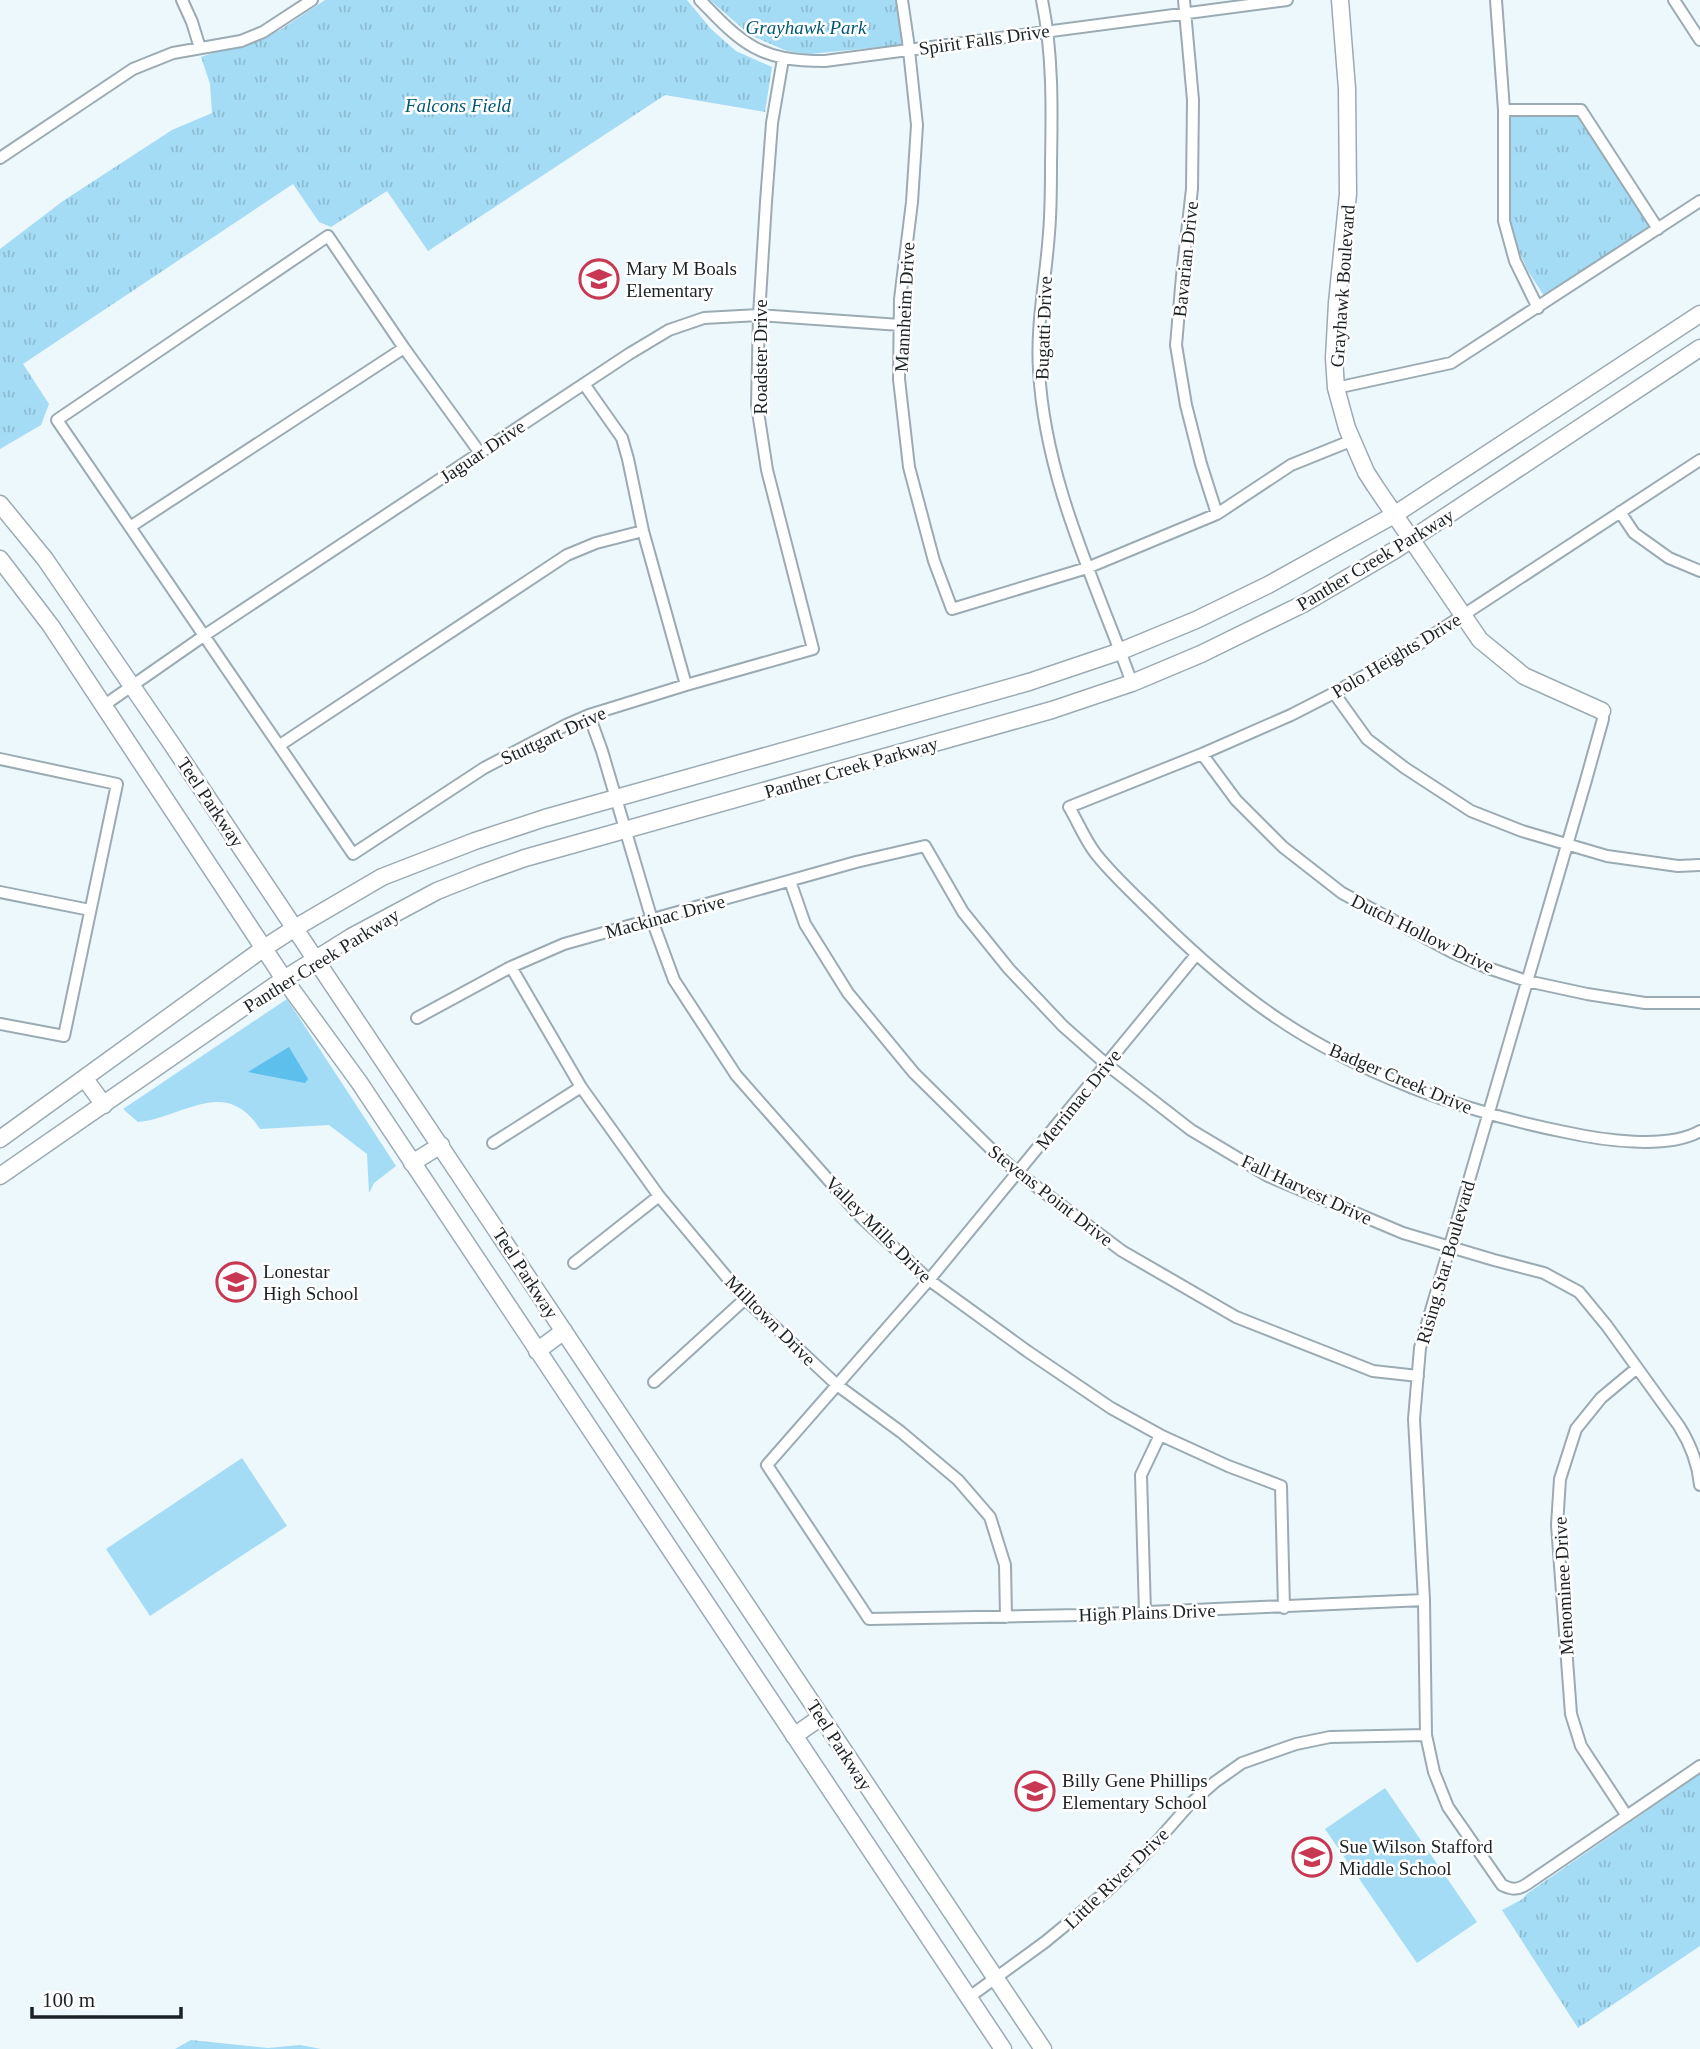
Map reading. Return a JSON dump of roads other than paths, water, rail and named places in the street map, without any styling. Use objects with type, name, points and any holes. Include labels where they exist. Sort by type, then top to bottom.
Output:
[{"type":"main road","name":"Grayhawk Boulevard","points":[[1340,0],[1347,89],[1348,194],[1334,358],[1336,388],[1347,428],[1366,471],[1410,540],[1480,640],[1524,676],[1602,711]]},
{"type":"main road","name":"Panther Creek Parkway","points":[[0,1139],[264,948],[382,877],[475,841],[545,818],[1029,682],[1121,651],[1232,604],[1394,515],[1700,314]]},
{"type":"main road","name":"Panther Creek Parkway","points":[[0,1176],[284,979],[361,931],[436,891],[525,858],[1052,710],[1132,684],[1303,604],[1373,565],[1700,348]]},
{"type":"main road","name":"Teel Parkway","points":[[0,504],[45,559],[132,686],[1043,2049]]},
{"type":"main road","name":"Teel Parkway","points":[[0,559],[38,608],[284,979],[359,1082],[1003,2049]]},
{"type":"main road","points":[[85,1079],[104,1105]]},
{"type":"main road","points":[[412,1163],[441,1145]]},
{"type":"main road","points":[[537,1351],[564,1332]]},
{"type":"main road","points":[[794,1736],[821,1717]]},
{"type":"street","points":[[182,0],[200,48]]},
{"type":"street","points":[[0,158],[133,69],[173,53],[242,41],[262,32],[312,0]]},
{"type":"street","name":"Spirit Falls Drive","points":[[700,0],[738,38],[759,50],[783,59],[825,61],[1287,0]]},
{"type":"street","name":"Mannheim Drive","points":[[902,0],[917,125],[912,202],[900,299],[899,379],[909,467],[934,561],[952,609],[1087,568]]},
{"type":"street","name":"Bugatti Drive","points":[[1042,0],[1048,30],[1052,107],[1050,231],[1040,315],[1039,369],[1045,425],[1062,497],[1132,684]]},
{"type":"street","name":"Bavarian Drive","points":[[1184,0],[1193,100],[1192,189],[1177,345],[1186,405],[1217,514]]},
{"type":"street","points":[[1496,0],[1504,110],[1504,220],[1515,261],[1538,308]]},
{"type":"street","points":[[1674,0],[1700,40]]},
{"type":"street","name":"Roadster Drive","points":[[783,59],[772,123],[759,315],[757,405],[767,470],[813,649]]},
{"type":"street","points":[[1504,110],[1581,110],[1658,229]]},
{"type":"street","points":[[1336,388],[1451,363],[1700,201]]},
{"type":"street","points":[[480,453],[328,236],[57,420],[280,745],[567,555],[596,543],[643,531]]},
{"type":"street","name":"Jaguar Drive","points":[[103,706],[205,635],[669,330],[704,318],[759,315],[900,325]]},
{"type":"street","points":[[130,527],[404,348]]},
{"type":"street","points":[[584,384],[621,438],[685,685]]},
{"type":"street","points":[[1087,568],[1217,514],[1292,465],[1353,440]]},
{"type":"street","name":"Polo Heights Drive","points":[[1069,807],[1202,754],[1292,715],[1334,693],[1416,646],[1700,460]]},
{"type":"street","points":[[1620,512],[1634,533],[1669,558],[1700,571]]},
{"type":"street","name":"Stuttgart Drive","points":[[280,745],[353,854],[484,768],[539,737],[589,715],[813,649]]},
{"type":"street","points":[[1334,693],[1367,739],[1405,768],[1471,811],[1567,846],[1607,856],[1678,866],[1700,865]]},
{"type":"street","name":"Rising Star Boulevard","points":[[1602,711],[1603,719],[1567,846],[1420,1348],[1414,1419],[1424,1600],[1426,1735],[1434,1772],[1448,1807],[1502,1885],[1510,1889],[1527,1884],[1627,1816]]},
{"type":"street","name":"Valley Mills Drive","points":[[589,715],[652,920],[674,980],[737,1075],[861,1217],[929,1280],[1111,1408],[1160,1435],[1280,1486],[1284,1608]]},
{"type":"street","name":"Dutch Hollow Drive","points":[[1202,754],[1236,800],[1283,847],[1342,893],[1452,952],[1527,981],[1587,994],[1645,1003],[1700,1003]]},
{"type":"street","points":[[0,759],[117,783],[64,1037],[0,1024]]},
{"type":"street","name":"Badger Creek Drive","points":[[1069,807],[1095,853],[1196,955],[1272,1015],[1338,1054],[1412,1087],[1488,1114],[1583,1136],[1644,1143],[1689,1137],[1700,1131]]},
{"type":"street","name":"Mackinac Drive","points":[[417,1018],[511,967],[564,944],[856,862],[925,846]]},
{"type":"street","name":"Fall Harvest Drive","points":[[925,846],[963,912],[1009,969],[1063,1026],[1106,1064],[1191,1130],[1268,1176],[1403,1233],[1544,1273],[1579,1292],[1607,1326],[1689,1442],[1700,1485]]},
{"type":"street","name":"Stevens Point Drive","points":[[790,881],[804,924],[848,993],[914,1073],[1017,1172],[1122,1251],[1236,1317],[1373,1371],[1418,1376]]},
{"type":"street","points":[[0,892],[90,910]]},
{"type":"street","name":"Merrimac Drive","points":[[869,1619],[767,1465],[929,1280],[1196,955]]},
{"type":"street","name":"Milltown Drive","points":[[511,967],[581,1087],[659,1196],[745,1299],[838,1385],[901,1432],[958,1480],[990,1517],[1005,1565],[1006,1617]]},
{"type":"street","points":[[493,1143],[581,1087]]},
{"type":"street","points":[[573,1263],[659,1196]]},
{"type":"street","points":[[654,1382],[745,1299]]},
{"type":"street","name":"Menominee Drive","points":[[1627,1816],[1581,1746],[1571,1714],[1558,1525],[1560,1479],[1576,1429],[1601,1398],[1637,1368]]},
{"type":"street","points":[[1146,1612],[1141,1475],[1160,1435]]},
{"type":"street","name":"High Plains Drive","points":[[869,1619],[1284,1608],[1424,1600]]},
{"type":"street","name":"Little River Drive","points":[[968,1998],[1056,1934],[1107,1891],[1153,1846],[1189,1805],[1242,1763],[1296,1744],[1330,1737],[1426,1735]]},
{"type":"street","points":[[1627,1816],[1700,1766]]},
{"type":"place","name":"Mary M Boals Elementary","points":[[599,279]]},
{"type":"place","name":"Lonestar High School","points":[[236,1282]]},
{"type":"place","name":"Billy Gene Phillips Elementary School","points":[[1035,1791]]},
{"type":"place","name":"Sue Wilson Stafford Middle School","points":[[1312,1857]]},
{"type":"park label","name":"Grayhawk Park","points":[[806,27]]},
{"type":"park label","name":"Falcons Field","points":[[458,105]]}]
